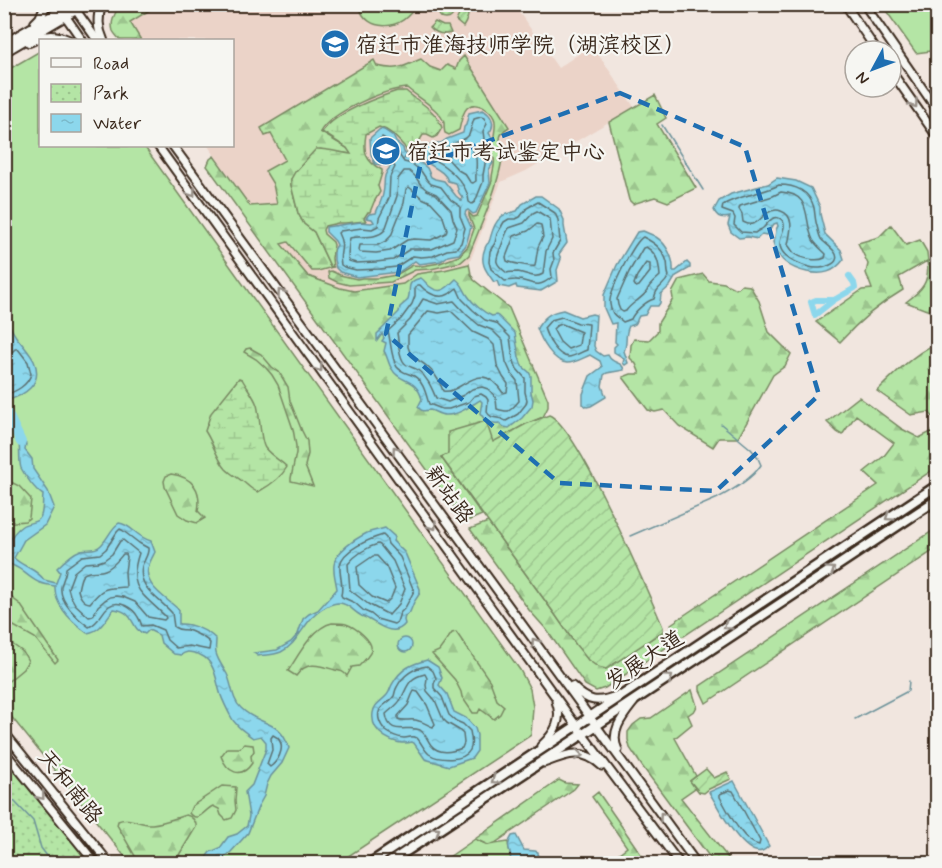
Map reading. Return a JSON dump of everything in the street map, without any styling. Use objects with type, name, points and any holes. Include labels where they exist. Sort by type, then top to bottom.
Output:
[{"type":"main road","points":[[5,48],[40,18],[46,4]]},
{"type":"main road","points":[[5,48],[61,10],[86,4]]},
{"type":"main road","points":[[102,4],[98,17],[102,39]]},
{"type":"main road","points":[[5,48],[49,36],[65,39]]},
{"type":"main road","name":"发展大道","points":[[369,864],[938,485]]},
{"type":"main road","name":"发展大道","points":[[387,864],[938,499]]},
{"type":"street","points":[[845,4],[870,39]]},
{"type":"street","points":[[864,4],[938,111]]},
{"type":"street","points":[[74,6],[96,39]]},
{"type":"street","points":[[61,10],[81,39]]},
{"type":"street","points":[[903,88],[938,138]]},
{"type":"street","name":"新站路","points":[[159,147],[583,735],[680,864]]},
{"type":"street","name":"新站路","points":[[174,147],[697,864]]},
{"type":"street","points":[[557,672],[589,700],[600,701],[631,689]]},
{"type":"street","points":[[520,764],[548,740],[559,723],[559,709],[542,678]]},
{"type":"street","points":[[636,781],[615,742],[616,728],[637,699]]},
{"type":"street","name":"天和南路","points":[[4,732],[110,864]]},
{"type":"street","name":"天和南路","points":[[4,751],[96,864]]},
{"type":"street","points":[[526,772],[556,758],[579,753],[594,759],[623,788]]},
{"type":"highlighted area","points":[[620,93],[745,147],[819,395],[716,491],[559,483],[386,334],[420,166]]},
{"type":"shaded area","name":"宿迁市考试鉴定中心","points":[[158,4],[514,5],[558,68],[592,45],[634,107],[526,171],[501,182],[469,264],[413,277],[403,284],[354,291],[308,276],[250,206],[209,147],[234,147],[234,39],[140,39],[129,22]]},
{"type":"green space","points":[[446,3],[452,5],[454,11],[452,17],[446,19],[440,17],[438,11],[440,5]]},
{"type":"green space","points":[[121,4],[158,5],[130,22],[140,39],[119,39],[113,31],[112,24]]},
{"type":"green space","points":[[359,4],[415,5],[403,20],[386,26],[369,21],[363,15]]},
{"type":"green space","points":[[469,5],[468,17],[463,27],[456,21],[460,8]]},
{"type":"green space","points":[[882,5],[937,5],[937,52],[916,53]]},
{"type":"green space","points":[[435,22],[448,26],[451,33],[442,34],[434,31],[430,27]]},
{"type":"green space","points":[[39,52],[39,147],[145,147],[520,670],[530,689],[533,707],[531,735],[338,863],[130,863],[5,709],[4,72]]},
{"type":"green space","points":[[464,56],[509,127],[500,138],[502,160],[496,184],[469,255],[461,262],[415,270],[391,282],[349,285],[329,278],[328,272],[331,271],[357,279],[396,275],[413,265],[440,263],[459,256],[468,246],[474,229],[469,213],[473,217],[477,216],[492,181],[494,156],[490,149],[495,120],[486,109],[478,105],[470,106],[464,113],[459,130],[449,135],[445,133],[444,123],[438,113],[407,88],[386,92],[359,103],[326,124],[320,132],[347,148],[352,154],[320,149],[291,179],[298,213],[304,224],[314,232],[330,266],[333,267],[312,271],[288,242],[281,244],[308,276],[354,291],[403,284],[417,274],[469,264],[474,280],[509,308],[548,400],[548,407],[543,417],[493,443],[441,457],[482,515],[465,522],[207,166],[214,156],[250,206],[277,204],[273,184],[265,171],[285,160],[271,134],[265,136],[261,128],[374,60],[377,66],[395,68],[421,59],[430,67],[441,71],[447,65],[456,69]]},
{"type":"green space","points":[[397,91],[406,91],[427,107],[436,116],[442,128],[433,138],[423,135],[418,148],[418,161],[409,155],[404,146],[386,130],[379,127],[366,134],[366,155],[382,170],[378,186],[380,192],[370,212],[364,218],[366,221],[325,226],[324,234],[334,245],[333,267],[330,266],[314,232],[304,224],[298,213],[291,179],[316,149],[351,154],[347,148],[322,132],[345,113]]},
{"type":"green space","points":[[655,95],[666,118],[657,124],[696,188],[668,202],[655,197],[633,204],[629,200],[609,122]]},
{"type":"green space","points":[[891,225],[906,245],[920,240],[927,252],[928,261],[932,261],[937,272],[937,314],[906,302],[924,285],[928,268],[927,261],[899,277],[903,290],[869,314],[840,342],[816,322],[862,290],[872,289],[866,273],[868,264],[858,243],[879,237]]},
{"type":"green space","points":[[703,274],[709,281],[724,283],[736,289],[742,285],[750,286],[759,301],[769,332],[791,354],[785,366],[773,375],[738,438],[719,438],[713,447],[679,426],[664,410],[655,412],[648,410],[623,377],[640,374],[636,364],[630,358],[631,345],[634,339],[649,340],[658,331],[658,323],[673,299],[672,293],[679,280]]},
{"type":"green space","points":[[934,345],[938,348],[937,422],[929,412],[911,415],[877,391],[912,359]]},
{"type":"green space","points":[[250,348],[261,354],[279,372],[288,387],[290,401],[307,441],[308,454],[305,466],[313,486],[291,481],[296,453],[293,429],[278,385],[266,368],[244,352]]},
{"type":"green space","points":[[239,378],[242,379],[257,405],[265,448],[287,467],[281,475],[258,492],[226,469],[205,431],[211,413]]},
{"type":"green space","points":[[859,397],[902,429],[919,438],[937,429],[937,467],[684,636],[675,638],[671,624],[878,485],[864,472],[884,456],[894,443],[856,415],[842,435],[827,422]]},
{"type":"green space","points":[[549,415],[562,426],[594,477],[663,627],[663,631],[606,669],[588,660],[576,645],[441,457],[448,454],[448,432],[486,421],[493,442],[526,424]]},
{"type":"green space","points":[[171,474],[185,478],[194,486],[199,497],[198,511],[205,518],[197,523],[178,514],[165,487],[166,476]]},
{"type":"green space","points":[[5,479],[19,486],[31,499],[29,518],[25,521],[5,523]]},
{"type":"green space","points":[[488,522],[588,660],[606,669],[663,631],[668,641],[667,647],[605,688],[596,691],[585,685],[546,629],[529,610],[470,529]]},
{"type":"green space","points":[[937,528],[937,548],[706,703],[700,686]]},
{"type":"green space","points":[[4,592],[20,604],[58,660],[55,663],[35,638],[5,621]]},
{"type":"green space","points":[[332,623],[350,626],[367,639],[371,651],[364,661],[359,666],[352,667],[347,676],[342,672],[319,665],[304,668],[296,676],[288,671],[312,636]]},
{"type":"green space","points":[[456,632],[490,681],[497,700],[504,706],[494,719],[480,709],[478,713],[473,713],[462,697],[455,680],[432,654],[439,651],[452,633]]},
{"type":"green space","points":[[5,639],[23,652],[28,661],[23,669],[5,684]]},
{"type":"green space","points":[[692,690],[697,706],[688,715],[692,724],[675,738],[696,776],[690,781],[695,788],[681,798],[732,863],[714,863],[642,766],[630,748],[628,740],[628,732],[633,725],[641,719],[651,718]]},
{"type":"green space","points":[[244,744],[253,745],[252,763],[243,771],[235,772],[227,766],[221,756],[227,748],[240,748]]},
{"type":"green space","points":[[5,753],[94,863],[5,863]]},
{"type":"green space","points":[[706,769],[714,778],[727,772],[731,779],[704,793],[699,792],[690,781]]},
{"type":"green space","points":[[559,780],[578,784],[495,843],[488,845],[475,839]]},
{"type":"green space","points":[[222,786],[236,787],[236,810],[232,818],[226,820],[219,809],[213,806],[198,817],[189,813],[192,806]]},
{"type":"green space","points":[[598,792],[647,863],[606,863],[627,847],[592,797]]},
{"type":"green space","points":[[186,815],[193,819],[196,827],[179,855],[187,860],[186,863],[139,863],[117,825],[118,821],[122,820],[152,824]]},
{"type":"green space","points":[[475,839],[488,845],[508,842],[510,863],[439,864]]},
{"type":"water","points":[[482,110],[492,120],[489,133],[492,138],[486,148],[492,156],[493,163],[489,170],[490,183],[476,213],[466,211],[465,214],[471,227],[466,245],[459,254],[448,256],[441,261],[419,264],[415,261],[399,272],[357,277],[340,272],[334,260],[334,250],[337,245],[326,232],[326,227],[374,222],[366,218],[369,214],[376,213],[384,190],[385,177],[391,166],[375,164],[371,154],[370,138],[380,129],[393,136],[407,155],[404,159],[412,156],[427,168],[431,177],[444,181],[462,201],[463,198],[456,183],[448,181],[443,174],[421,157],[423,149],[433,143],[441,143],[463,133],[469,113]]},
{"type":"water","points":[[777,178],[796,181],[811,188],[820,207],[825,234],[841,250],[844,259],[832,270],[823,273],[807,272],[785,262],[778,254],[773,242],[777,223],[766,235],[762,234],[757,239],[739,238],[731,232],[728,225],[730,217],[720,217],[715,213],[714,210],[719,201],[731,194],[768,184]]},
{"type":"water","points":[[536,196],[541,196],[559,209],[564,220],[567,243],[559,254],[561,259],[557,270],[558,281],[541,291],[517,288],[516,285],[509,288],[499,286],[484,266],[485,248],[498,220],[504,215],[517,211],[522,204]]},
{"type":"water","points":[[643,231],[660,240],[666,248],[671,257],[673,271],[687,262],[690,268],[676,276],[661,294],[658,306],[650,306],[645,315],[639,316],[636,324],[629,326],[624,351],[628,363],[625,365],[624,359],[614,352],[617,344],[615,342],[616,323],[611,324],[604,308],[604,295],[617,265],[637,232]]},
{"type":"water","points":[[421,278],[437,290],[444,289],[456,279],[475,305],[492,316],[498,316],[515,333],[522,366],[531,376],[533,400],[532,406],[522,418],[509,428],[486,420],[480,413],[482,402],[480,400],[450,415],[421,410],[418,407],[422,399],[416,387],[395,373],[391,367],[384,351],[386,343],[382,341],[384,338],[382,334],[377,341],[377,334],[407,301],[410,284]]},
{"type":"water","points":[[563,310],[580,317],[596,315],[594,346],[596,351],[603,356],[608,355],[624,370],[604,375],[602,386],[606,397],[591,406],[587,407],[583,404],[583,394],[590,376],[602,367],[600,361],[590,355],[573,362],[562,362],[548,350],[537,328],[548,316]]},
{"type":"water","points":[[5,317],[34,361],[36,376],[30,388],[19,396],[5,401],[5,353],[8,346],[5,340]]},
{"type":"water","points":[[23,441],[26,444],[25,450],[32,459],[33,469],[48,491],[54,507],[45,525],[24,540],[14,558],[38,573],[44,580],[56,583],[60,572],[57,568],[62,563],[78,551],[98,548],[119,523],[151,541],[155,552],[149,563],[148,572],[152,585],[179,610],[179,624],[199,628],[216,639],[217,656],[227,674],[238,705],[248,714],[274,727],[285,738],[289,748],[282,763],[267,784],[248,833],[220,861],[222,863],[202,863],[210,852],[220,848],[228,837],[237,834],[247,826],[249,816],[245,792],[252,785],[266,749],[266,742],[261,736],[253,738],[234,722],[222,699],[212,666],[205,658],[191,652],[181,655],[174,654],[161,643],[159,635],[149,630],[145,634],[140,632],[126,613],[114,609],[100,627],[87,633],[70,619],[61,607],[55,593],[55,586],[36,581],[9,563],[7,548],[14,533],[22,526],[39,519],[42,511],[43,495],[31,483],[20,466],[19,443]]},
{"type":"water","points":[[385,528],[395,537],[393,541],[405,553],[420,589],[410,612],[405,616],[405,624],[401,628],[386,629],[346,605],[335,603],[316,614],[285,650],[258,656],[254,653],[277,650],[291,642],[298,634],[303,619],[318,610],[337,589],[334,568],[338,555],[346,546],[362,536]]},
{"type":"water","points":[[402,638],[408,638],[412,645],[408,652],[402,652],[398,648],[398,642]]},
{"type":"water","points":[[427,660],[438,667],[442,678],[439,685],[447,694],[454,712],[466,718],[475,728],[477,735],[477,751],[472,758],[449,766],[425,759],[412,742],[398,742],[385,737],[375,727],[373,720],[375,707],[388,694],[399,674],[411,665]]},
{"type":"water","points":[[734,781],[769,846],[763,851],[755,851],[739,838],[709,792]]},
{"type":"water","points":[[516,835],[524,850],[538,852],[539,863],[510,863],[509,844],[512,836]]},
{"type":"waterway","points":[[662,125],[703,190]]},
{"type":"waterway","points":[[834,300],[811,302],[815,315],[834,300],[855,288],[849,276]]},
{"type":"waterway","points":[[4,406],[21,442]]},
{"type":"waterway","points":[[630,536],[718,498],[741,484],[757,470],[761,465],[757,456],[721,424]]},
{"type":"waterway","points":[[855,719],[908,691],[909,681]]},
{"type":"waterway","points":[[4,798],[14,801],[33,821],[41,848],[47,856],[59,864]]},
{"type":"place","name":"宿迁市淮海技师学院（湖滨校区）","points":[[335,44]]},
{"type":"place","name":"宿迁市考试鉴定中心","points":[[386,151]]}]
